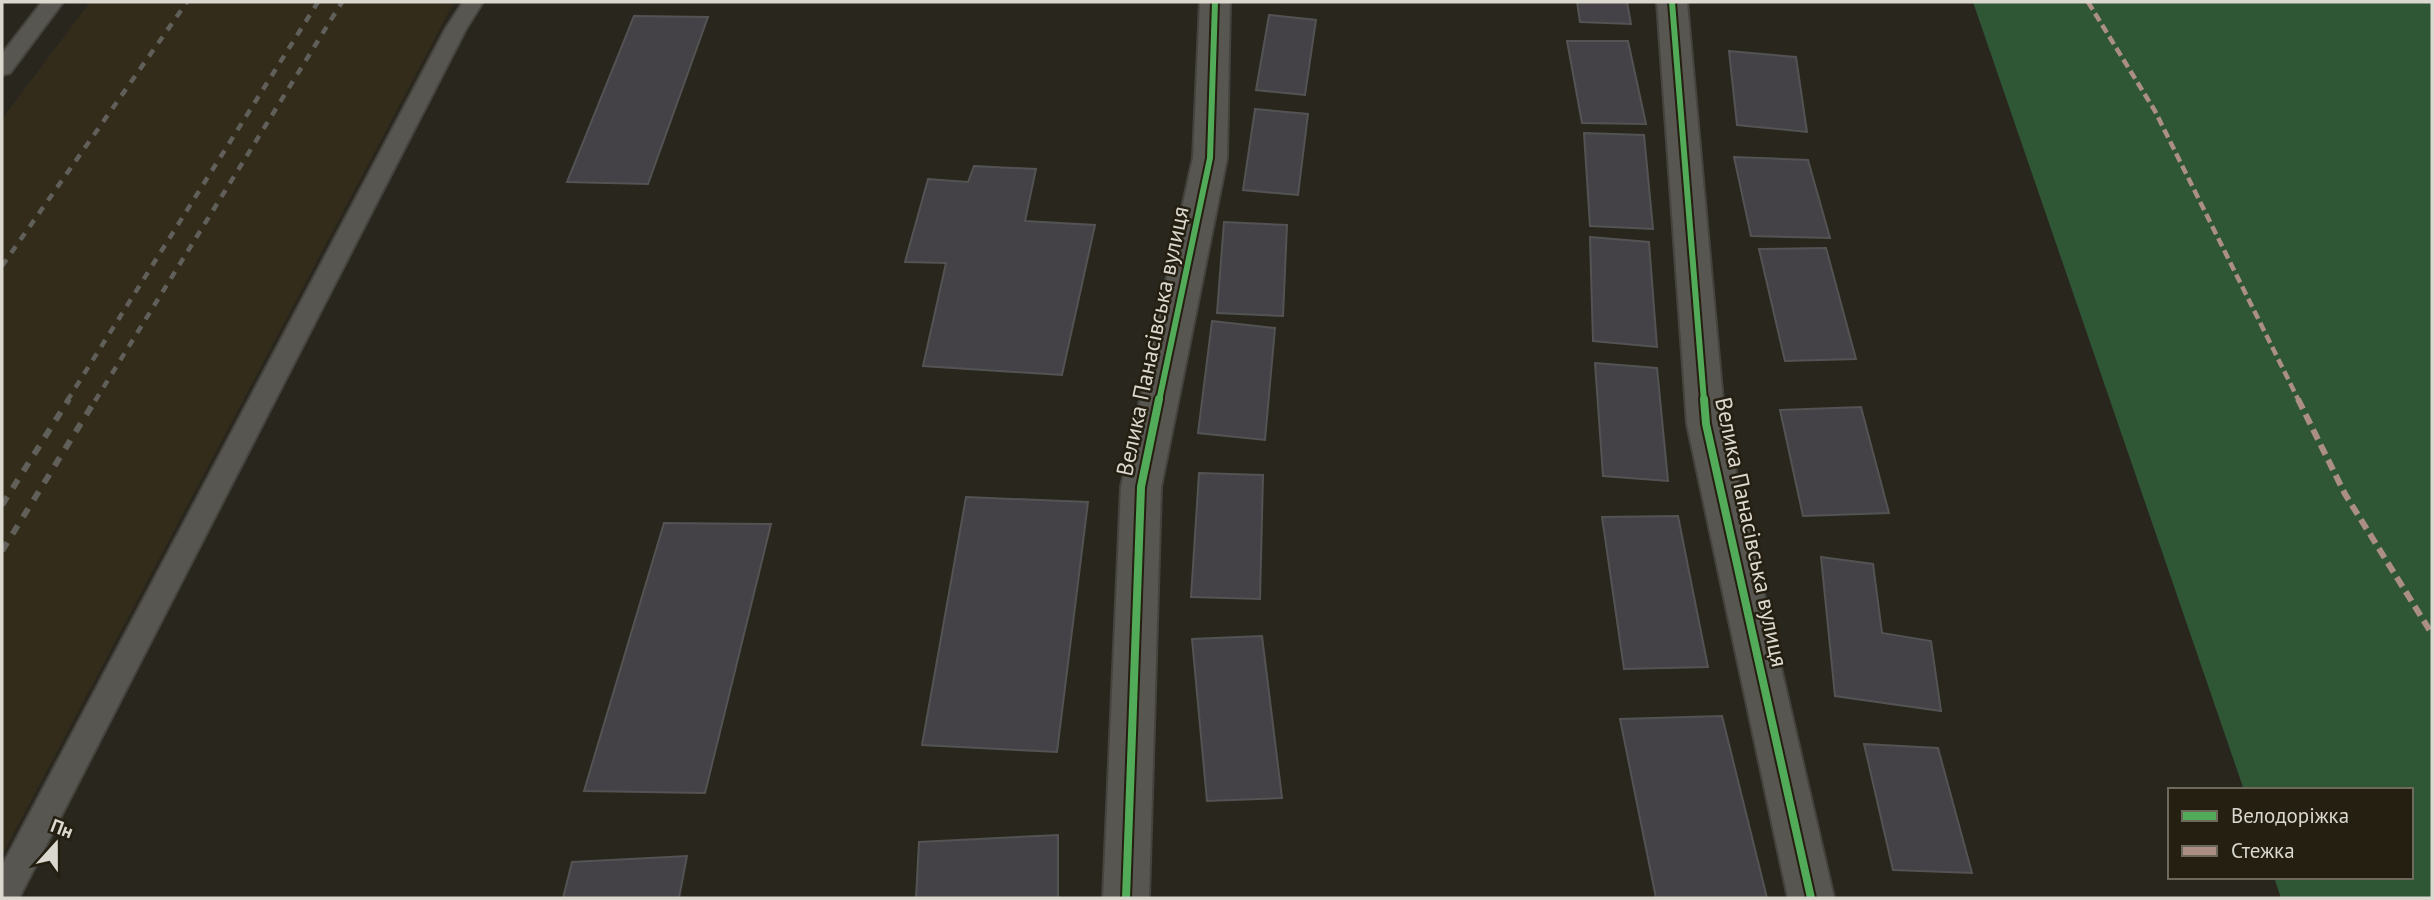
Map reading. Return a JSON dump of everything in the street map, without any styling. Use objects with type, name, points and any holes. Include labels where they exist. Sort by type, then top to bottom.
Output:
[{"type":"street","name":"Велика Панасівська вулиця","points":[[1126,898],[1141,487],[1210,158],[1215,2]]},
{"type":"street","name":"Велика Панасівська вулиця","points":[[1672,2],[1706,424],[1811,898]]},
{"type":"lane","points":[[2,68],[53,2]]},
{"type":"lane","points":[[2,898],[456,29],[473,2]]},
{"type":"shaded area","points":[[90,2],[454,2],[2,855],[2,119]]},
{"type":"green space","points":[[1973,2],[2432,2],[2432,898],[2281,898],[2275,879],[2413,879],[2413,788],[2243,788]]},
{"type":"building","points":[[1577,2],[1627,2],[1631,24],[1580,22]]},
{"type":"building","points":[[1269,15],[1316,20],[1305,95],[1256,90]]},
{"type":"building","points":[[634,16],[708,17],[648,184],[567,182]]},
{"type":"building","points":[[1567,41],[1628,41],[1646,124],[1582,123]]},
{"type":"building","points":[[1729,51],[1796,57],[1807,132],[1737,125]]},
{"type":"building","points":[[1255,109],[1308,114],[1298,195],[1243,190]]},
{"type":"building","points":[[1584,133],[1644,135],[1653,229],[1590,226]]},
{"type":"building","points":[[1734,157],[1808,160],[1830,238],[1751,236]]},
{"type":"building","points":[[974,166],[1036,169],[1025,221],[1095,225],[1062,375],[923,366],[946,263],[905,262],[928,179],[968,182]]},
{"type":"building","points":[[1224,222],[1287,225],[1283,316],[1217,313]]},
{"type":"building","points":[[1590,237],[1649,242],[1657,347],[1593,341]]},
{"type":"building","points":[[1826,248],[1856,359],[1785,361],[1759,249]]},
{"type":"building","points":[[1212,321],[1275,328],[1265,440],[1198,433]]},
{"type":"building","points":[[1595,363],[1657,368],[1668,481],[1603,476]]},
{"type":"building","points":[[1861,407],[1889,513],[1803,516],[1780,410]]},
{"type":"building","points":[[1199,473],[1263,475],[1260,599],[1191,597]]},
{"type":"building","points":[[966,497],[1088,502],[1057,752],[922,745]]},
{"type":"building","points":[[1678,516],[1708,667],[1624,669],[1602,517]]},
{"type":"building","points":[[664,523],[771,524],[705,793],[584,791]]},
{"type":"building","points":[[1821,557],[1873,564],[1882,633],[1931,641],[1941,711],[1835,696]]},
{"type":"building","points":[[1262,636],[1282,798],[1207,801],[1192,639]]},
{"type":"building","points":[[1722,716],[1767,898],[1656,898],[1620,719]]},
{"type":"building","points":[[1864,744],[1938,748],[1972,873],[1893,870]]},
{"type":"building","points":[[1058,835],[1058,898],[916,898],[919,842]]},
{"type":"building","points":[[687,856],[679,898],[563,898],[572,862]]},
{"type":"railway","points":[[2,266],[187,2]]},
{"type":"railway","points":[[67,401],[318,2]]},
{"type":"railway","points":[[95,401],[342,2]]},
{"type":"railway","points":[[2,505],[69,399]]},
{"type":"railway","points":[[2,551],[96,399]]},
{"type":"marked path","points":[[2088,2],[2155,111],[2345,494],[2432,634]]},
{"type":"cycle path","points":[[1126,898],[1141,487],[1210,158],[1215,2]]},
{"type":"cycle path","points":[[1672,2],[1706,424],[1811,898]]}]
